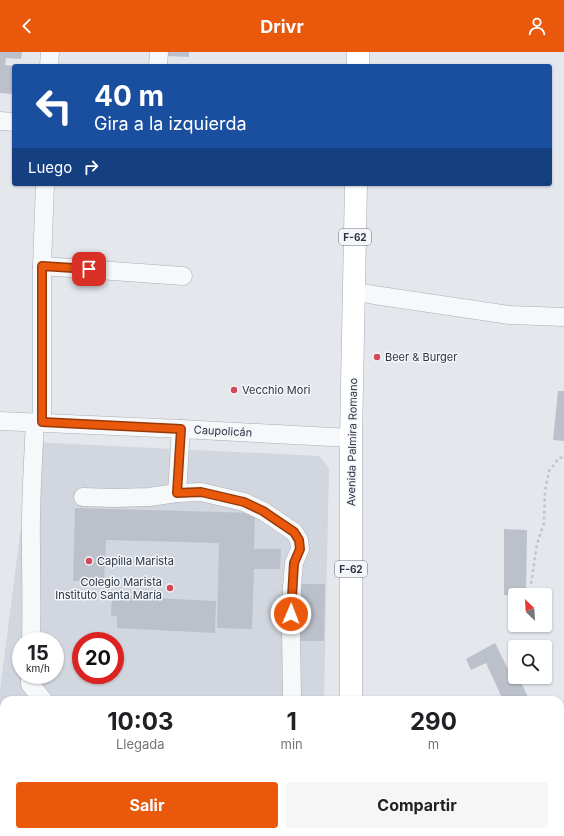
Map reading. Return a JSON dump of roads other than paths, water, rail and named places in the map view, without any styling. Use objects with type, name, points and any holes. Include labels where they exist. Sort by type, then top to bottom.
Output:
[{"type":"main road","points":[[358,52],[358,64]]},
{"type":"main road","name":"Avenida Palmira Romano","points":[[351,696],[351,438],[356,186]]},
{"type":"street","points":[[49,64],[50,52]]},
{"type":"street","points":[[158,64],[159,52]]},
{"type":"street","points":[[0,121],[12,122]]},
{"type":"street","points":[[31,632],[31,538],[38,422],[45,186]]},
{"type":"street","points":[[42,266],[183,276]]},
{"type":"street","points":[[354,291],[510,315],[564,317]]},
{"type":"street","name":"Caupolicán","points":[[0,420],[351,438]]},
{"type":"street","points":[[177,493],[181,429]]},
{"type":"street","points":[[83,497],[149,497],[177,493],[201,492],[244,502],[263,511],[294,532],[299,540],[300,549],[294,563],[292,587],[292,696]]},
{"type":"street","points":[[30,684],[40,696]]},
{"type":"place","name":"Beer & Burger","points":[[377,357]]},
{"type":"place","name":"Vecchio Mori","points":[[234,390]]},
{"type":"place","name":"Capilla Marista","points":[[89,561]]},
{"type":"place","name":"Colegio Marista Instituto Santa María","points":[[170,588]]}]
